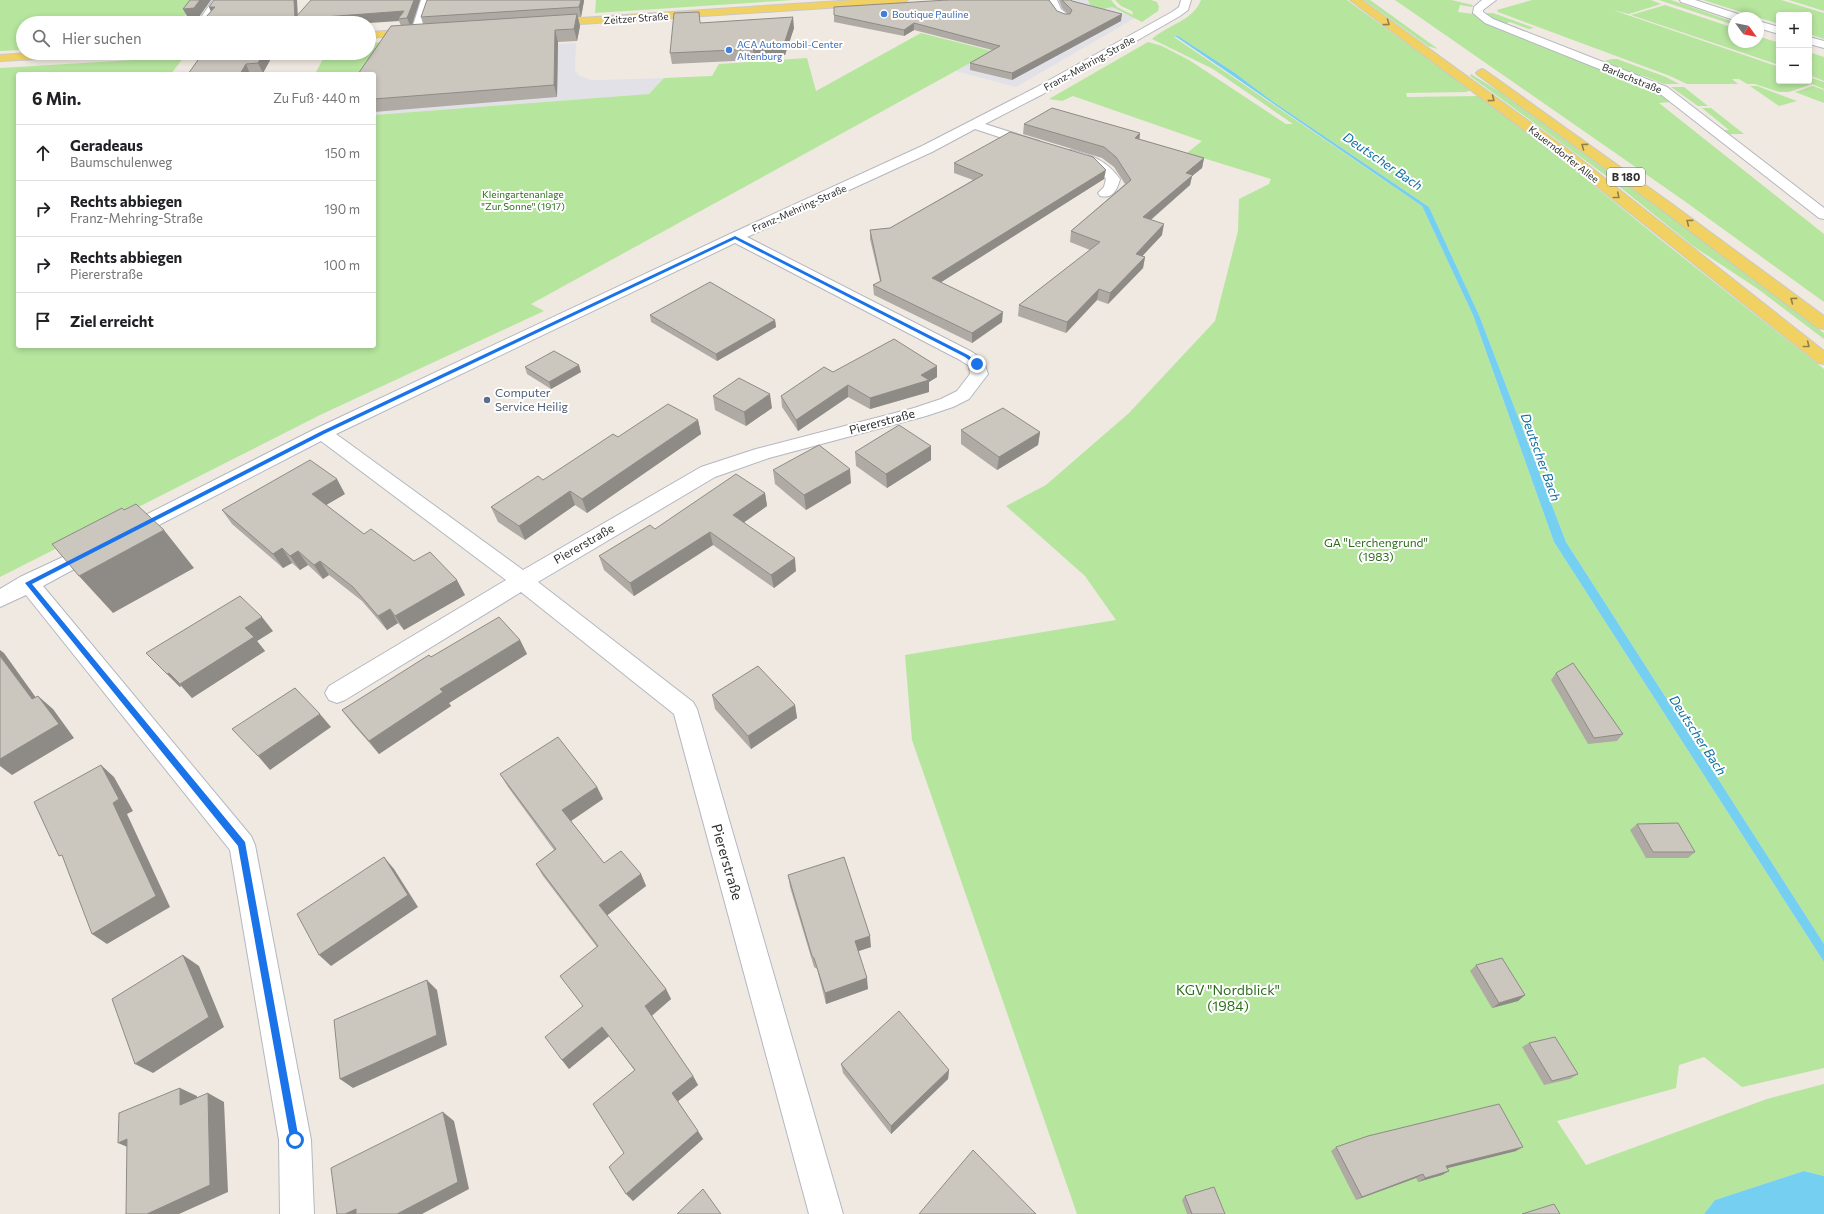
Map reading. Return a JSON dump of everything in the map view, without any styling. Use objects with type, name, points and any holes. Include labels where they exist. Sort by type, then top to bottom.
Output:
[{"type":"main road","name":"Zeitzer Straße","points":[[536,24],[904,0]]},
{"type":"main road","name":"Kauerndorfer Allee","points":[[1356,0],[1563,153],[1824,359]]},
{"type":"main road","points":[[376,35],[420,32]]},
{"type":"main road","points":[[0,58],[16,57]]},
{"type":"main road","name":"Kauerndorfer Allee","points":[[1471,65],[1667,206],[1824,324]]},
{"type":"street","points":[[207,16],[218,0]]},
{"type":"street","points":[[420,32],[426,0]]},
{"type":"street","points":[[1052,0],[1056,11],[1065,16]]},
{"type":"street","name":"Franz-Mehring-Straße","points":[[0,599],[28,583],[322,433],[735,237],[913,156],[1039,91],[1164,21],[1184,8],[1186,0]]},
{"type":"street","name":"Barlachstraße","points":[[1491,0],[1484,3],[1478,9],[1478,13],[1488,21],[1663,90],[1824,215]]},
{"type":"street","points":[[1685,0],[1728,14]]},
{"type":"street","points":[[1164,21],[1170,11],[1170,4]]},
{"type":"street","points":[[1764,26],[1776,29]]},
{"type":"street","points":[[1812,41],[1824,45]]},
{"type":"street","points":[[974,125],[1046,147]]},
{"type":"street","points":[[1061,152],[1097,162],[1104,167],[1113,180],[1110,189],[1105,193]]},
{"type":"street","name":"Piererstraße","points":[[337,693],[522,581],[708,472],[763,453],[920,412],[947,403],[963,395],[979,374],[977,364],[966,356],[735,237]]},
{"type":"street","name":"Piererstraße","points":[[322,433],[522,581],[685,710],[826,1214]]},
{"type":"street","points":[[28,583],[242,844],[295,1140],[297,1214]]},
{"type":"shaded area","points":[[1026,0],[1088,0],[1090,5],[1103,9],[1112,7],[1135,18],[1016,87],[956,71],[992,51]]},
{"type":"shaded area","points":[[576,43],[575,70],[578,75],[591,80],[664,78],[649,94],[376,115],[376,73],[543,45]]},
{"type":"green space","points":[[0,0],[193,0],[185,16],[16,16],[16,50],[0,51]]},
{"type":"green space","points":[[596,0],[793,0],[595,13]]},
{"type":"green space","points":[[1088,0],[1111,0],[1117,7],[1133,15],[1132,11],[1121,6],[1115,0],[1151,0],[1157,2],[1159,7],[1158,11],[1142,22],[1112,7],[1103,9],[1090,5]]},
{"type":"green space","points":[[1201,0],[1347,0],[1471,90],[1466,92],[1406,93],[1407,97],[1478,96],[1559,157],[1824,369],[1824,944],[1566,542],[1479,315],[1429,207],[1272,101],[1235,73],[1178,36],[1174,37],[1422,206],[1473,315],[1554,542],[1824,962],[1824,1068],[1742,1087],[1704,1057],[1679,1065],[1676,1088],[1557,1121],[1586,1165],[1767,1099],[1824,1084],[1824,1176],[1804,1171],[1715,1200],[1704,1214],[1077,1214],[912,740],[905,655],[1116,620],[1085,576],[1006,506],[1046,485],[1129,413],[1215,321],[1238,231],[1239,199],[1269,184],[1271,179],[1187,153],[1202,141],[1073,96],[1062,101],[1049,99],[1148,42],[1162,46],[1189,60],[1286,124],[1293,124],[1213,69],[1152,39],[1186,18],[1197,7]]},
{"type":"green space","points":[[1364,0],[1370,0],[1438,49],[1428,46]]},
{"type":"green space","points":[[1395,0],[1451,0],[1473,5],[1472,7],[1460,5],[1458,12],[1474,14],[1482,21],[1656,91],[1671,102],[1659,103],[1824,234],[1824,302],[1683,200]]},
{"type":"green space","points":[[1532,0],[1651,0],[1661,4],[1629,14],[1613,10],[1776,66],[1776,84],[1812,84],[1789,92],[1779,92],[1755,84],[1747,84],[1739,79],[1732,79],[1738,84],[1687,84],[1670,76],[1498,12],[1497,10]]},
{"type":"green space","points":[[1659,0],[1671,0],[1728,20],[1728,23]]},
{"type":"green space","points":[[1703,0],[1781,0],[1824,13],[1824,39],[1812,35],[1812,12],[1776,12],[1776,23],[1764,19],[1764,12],[1741,12]]},
{"type":"green space","points":[[1789,0],[1824,0],[1824,11]]},
{"type":"green space","points":[[1665,5],[1728,26],[1728,48],[1631,15]]},
{"type":"green space","points":[[1486,13],[1493,13],[1534,28],[1529,29],[1510,22],[1504,24],[1490,17]]},
{"type":"green space","name":"Kleingartenanlage \"Zur Sonne\" (1917)","points":[[921,33],[992,51],[531,304],[544,311],[320,415],[0,577],[0,68],[134,60],[182,60],[173,72],[16,72],[16,348],[376,348],[376,115],[649,94],[664,78],[712,76],[719,64],[807,58],[816,91]]},
{"type":"green space","points":[[1764,38],[1776,42],[1776,64],[1729,48],[1764,48]]},
{"type":"green space","points":[[376,42],[383,42],[376,56]]},
{"type":"green space","points":[[1812,53],[1824,57],[1824,81],[1812,76]]},
{"type":"green space","points":[[1617,59],[1666,77],[1679,84],[1664,84],[1644,76],[1634,74],[1604,61]]},
{"type":"green space","points":[[322,60],[374,60],[368,72],[316,72]]},
{"type":"green space","points":[[1471,74],[1500,92],[1709,245],[1824,333],[1824,339],[1758,289],[1693,246],[1605,175],[1470,76]]},
{"type":"green space","points":[[1812,78],[1824,82],[1824,89],[1812,84]]},
{"type":"green space","points":[[1750,86],[1757,86],[1797,101],[1779,106]]},
{"type":"green space","points":[[1813,86],[1824,90],[1824,103],[1795,92]]},
{"type":"green space","points":[[1671,87],[1684,87],[1708,106],[1698,106]]},
{"type":"green space","points":[[1702,108],[1711,108],[1744,134],[1729,134],[1724,130],[1729,130]]},
{"type":"water","points":[[1175,36],[1178,36],[1235,73],[1272,101],[1429,207],[1479,315],[1566,542],[1824,944],[1824,962],[1554,542],[1473,315],[1422,206]]},
{"type":"water","points":[[1804,1171],[1824,1176],[1824,1214],[1704,1214],[1715,1200]]},
{"type":"building","points":[[190,0],[200,0],[194,8],[183,9]]},
{"type":"building","points":[[214,0],[294,0],[295,16],[207,16],[215,7],[209,7]]},
{"type":"building","points":[[311,0],[414,0],[407,18],[398,19],[404,11],[337,16],[297,16]]},
{"type":"building","points":[[427,0],[581,0],[579,7],[421,17]]},
{"type":"building","points":[[947,0],[1049,0],[1057,11],[1070,14],[1072,10],[1062,0],[1071,0],[1122,14],[1012,73],[970,63],[1000,46],[914,23],[904,30],[834,15],[834,7]]},
{"type":"building","points":[[699,12],[700,23],[793,17],[784,44],[753,47],[753,49],[670,53],[674,13]]},
{"type":"building","points":[[577,14],[574,29],[555,30],[554,85],[376,99],[376,72],[359,72],[368,60],[376,60],[376,48],[391,26]]},
{"type":"building","points":[[198,60],[260,60],[258,63],[246,64],[241,72],[189,72]]},
{"type":"building","points":[[1052,108],[1140,133],[1135,138],[1204,158],[1186,173],[1193,175],[1143,217],[1164,224],[1136,254],[1145,257],[1110,293],[1099,289],[1067,322],[1019,305],[1100,242],[1071,231],[1131,180],[1116,157],[1104,147],[1024,124]]},
{"type":"building","points":[[1010,132],[1093,157],[1106,170],[932,278],[1003,312],[972,333],[873,285],[881,281],[870,230],[890,228],[983,175],[954,163]]},
{"type":"building","points":[[710,282],[775,320],[716,354],[650,315]]},
{"type":"building","points":[[894,339],[937,366],[921,375],[929,380],[870,398],[848,385],[796,420],[781,396],[824,367],[833,372]]},
{"type":"building","points":[[554,351],[579,365],[549,382],[525,367]]},
{"type":"building","points":[[739,378],[770,394],[744,412],[713,396]]},
{"type":"building","points":[[668,404],[698,420],[582,499],[570,491],[519,526],[491,507],[538,476],[543,480],[613,434],[618,437]]},
{"type":"building","points":[[1003,408],[1040,432],[999,457],[961,430]]},
{"type":"building","points":[[899,425],[931,446],[886,474],[855,452]]},
{"type":"building","points":[[819,445],[850,469],[804,495],[773,470]]},
{"type":"building","points":[[310,460],[337,479],[312,494],[364,534],[371,529],[414,561],[430,552],[457,580],[395,616],[390,609],[378,616],[353,587],[320,561],[314,565],[298,551],[290,556],[282,548],[273,554],[222,510]]},
{"type":"building","points":[[736,474],[765,493],[733,515],[795,558],[771,575],[710,532],[630,583],[599,556],[650,525],[655,529]]},
{"type":"building","points":[[136,504],[164,530],[79,576],[52,544],[122,508],[124,510]]},
{"type":"building","points":[[240,596],[262,617],[245,628],[254,637],[180,684],[169,673],[167,674],[146,653]]},
{"type":"building","points":[[499,617],[520,640],[440,689],[443,692],[369,741],[342,710],[429,655],[431,657]]},
{"type":"building","points":[[0,656],[32,699],[38,696],[59,724],[0,759]]},
{"type":"building","points":[[1573,663],[1623,734],[1594,738],[1556,673]]},
{"type":"building","points":[[758,666],[795,705],[748,736],[712,695]]},
{"type":"building","points":[[295,688],[320,714],[258,756],[232,729]]},
{"type":"building","points":[[558,737],[597,787],[562,810],[604,863],[621,851],[641,874],[599,905],[666,989],[645,1006],[693,1076],[672,1093],[698,1131],[626,1194],[609,1167],[624,1153],[593,1104],[635,1070],[602,1027],[562,1060],[545,1037],[583,1006],[560,976],[598,946],[536,864],[556,849],[500,774]]},
{"type":"building","points":[[101,765],[119,799],[113,803],[156,896],[92,934],[62,855],[59,856],[34,802]]},
{"type":"building","points":[[1678,823],[1695,852],[1653,852],[1637,824]]},
{"type":"building","points":[[384,857],[408,895],[319,955],[297,914]]},
{"type":"building","points":[[844,857],[870,936],[855,941],[867,978],[825,993],[814,958],[812,956],[788,875]]},
{"type":"building","points":[[183,955],[209,1017],[135,1064],[112,999]]},
{"type":"building","points":[[1502,958],[1525,995],[1499,1003],[1476,965]]},
{"type":"building","points":[[427,980],[437,1035],[340,1079],[334,1020]]},
{"type":"building","points":[[899,1011],[949,1070],[891,1126],[841,1064]]},
{"type":"building","points":[[1555,1037],[1578,1074],[1552,1081],[1529,1043]]},
{"type":"building","points":[[180,1088],[180,1105],[208,1093],[210,1185],[147,1214],[126,1214],[127,1139],[118,1143],[119,1113]]},
{"type":"building","points":[[1499,1104],[1523,1147],[1446,1166],[1449,1171],[1425,1178],[1423,1174],[1362,1197],[1336,1147],[1368,1136]]},
{"type":"building","points":[[443,1112],[458,1182],[397,1214],[356,1214],[356,1209],[345,1214],[337,1214],[331,1168]]},
{"type":"building","points":[[973,1150],[1036,1214],[919,1214]]},
{"type":"building","points":[[1214,1187],[1225,1214],[1192,1214],[1185,1196]]},
{"type":"building","points":[[703,1189],[721,1214],[677,1214]]},
{"type":"building","points":[[1554,1204],[1560,1214],[1522,1214]]},
{"type":"place","name":"Boutique Pauline","points":[[884,14]]},
{"type":"place","name":"ACA Automobil-Center Altenburg","points":[[729,50]]},
{"type":"place","name":"Computer Service Heilig","points":[[487,400]]},
{"type":"route","points":[[295,1140],[242,844],[28,583],[322,433],[735,237],[966,356],[977,364]]},
{"type":"water label","name":"Deutscher Bach","points":[[1383,161]]},
{"type":"water label","name":"Deutscher Bach","points":[[1541,457]]},
{"type":"water label","name":"Deutscher Bach","points":[[1698,735]]},
{"type":"park label","name":"GA \"Lerchengrund\" (1983)","points":[[1376,550]]},
{"type":"park label","name":"KGV \"Nordblick\" (1984)","points":[[1228,998]]}]
